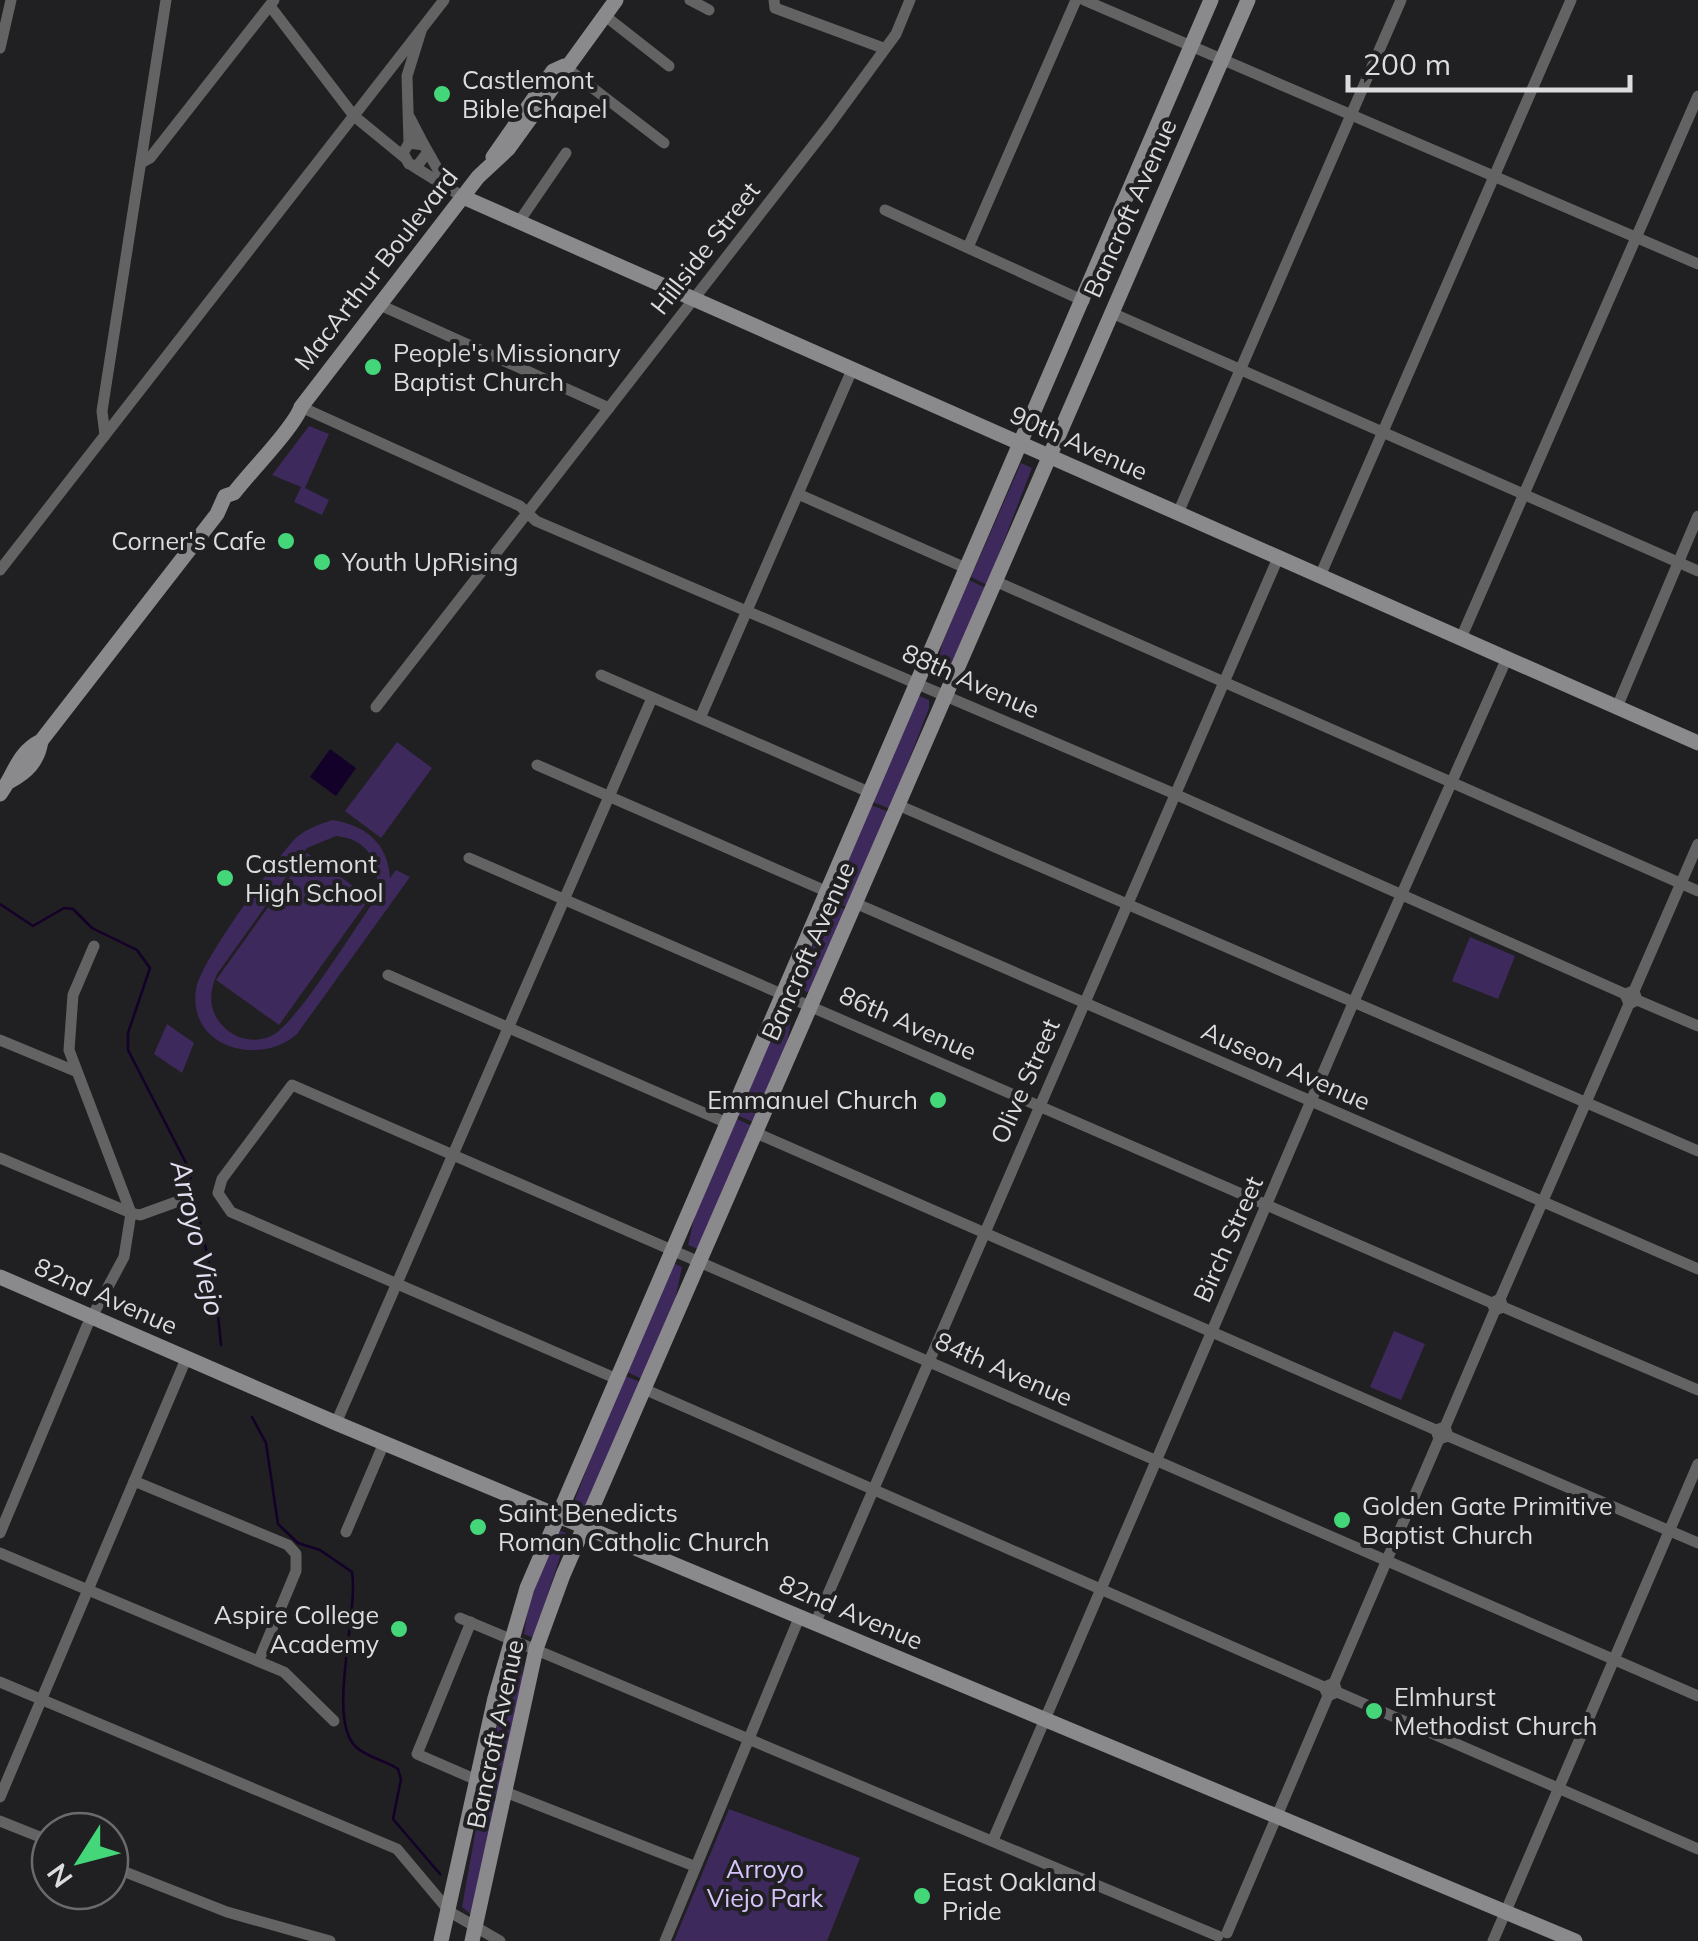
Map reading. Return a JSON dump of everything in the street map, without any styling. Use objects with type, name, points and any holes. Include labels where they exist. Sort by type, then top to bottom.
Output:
[{"type":"main road","name":"MacArthur Boulevard","points":[[5,787],[32,764],[41,741],[217,514],[221,500],[234,492],[279,436],[281,423],[301,407],[491,161],[500,142],[553,72],[564,66],[616,0]]},
{"type":"main road","name":"Bancroft Avenue","points":[[441,1941],[510,1638],[558,1516],[1211,0]]},
{"type":"main road","name":"Bancroft Avenue","points":[[474,1935],[508,1794],[536,1649],[584,1526],[1248,0]]},
{"type":"main road","name":"90th Avenue","points":[[462,197],[1698,742]]},
{"type":"main road","name":"82nd Avenue","points":[[0,1278],[336,1423],[1575,1941]]},
{"type":"street","points":[[0,48],[11,0]]},
{"type":"street","points":[[104,435],[102,411],[166,0]]},
{"type":"street","points":[[0,570],[444,0]]},
{"type":"street","points":[[690,0],[709,10]]},
{"type":"street","points":[[774,0],[775,8],[883,48]]},
{"type":"street","name":"Hillside Street","points":[[376,707],[896,34],[910,0]]},
{"type":"street","points":[[968,245],[1076,0]]},
{"type":"street","points":[[1084,0],[1190,49],[1494,174],[1698,264]]},
{"type":"street","points":[[1178,513],[1401,0]]},
{"type":"street","points":[[1320,576],[1571,0]]},
{"type":"street","points":[[141,163],[150,158],[272,3]]},
{"type":"street","name":"90th Avenue","points":[[272,3],[354,116],[408,161],[462,197]]},
{"type":"street","points":[[604,14],[669,66]]},
{"type":"street","points":[[409,144],[426,149],[422,164],[408,161],[406,126],[410,118],[406,76],[421,31]]},
{"type":"street","points":[[564,66],[664,142]]},
{"type":"street","points":[[390,68],[406,76]]},
{"type":"street","points":[[1461,638],[1698,96]]},
{"type":"street","name":"90th Avenue","points":[[410,118],[444,182]]},
{"type":"street","points":[[518,223],[566,153]]},
{"type":"street","points":[[886,210],[1084,301]]},
{"type":"street","points":[[380,305],[610,408]]},
{"type":"street","points":[[1112,313],[1698,571]]},
{"type":"street","points":[[700,718],[852,370]]},
{"type":"street","name":"88th Avenue","points":[[301,407],[520,506],[536,521],[919,683],[1698,1026]]},
{"type":"street","points":[[798,494],[968,569]]},
{"type":"street","points":[[1617,706],[1698,516]]},
{"type":"street","name":"Olive Street","points":[[665,1941],[747,1740],[870,1491],[1278,558]]},
{"type":"street","points":[[995,581],[1698,890]]},
{"type":"street","name":"Birch Street","points":[[993,1840],[1354,1001],[1507,658]]},
{"type":"street","points":[[601,675],[871,793]]},
{"type":"street","points":[[336,1423],[652,698]]},
{"type":"street","points":[[537,765],[828,892]]},
{"type":"street","points":[[898,805],[1698,1151]]},
{"type":"street","points":[[479,1781],[417,1754],[465,1620],[1223,1938],[1698,844]]},
{"type":"street","name":"86th Avenue","points":[[469,858],[1698,1390]]},
{"type":"street","name":"Auseon Avenue","points":[[856,903],[1698,1269]]},
{"type":"street","points":[[0,1533],[91,1317],[128,1247],[131,1213],[75,1070],[68,1029],[73,995],[94,946]]},
{"type":"street","points":[[388,975],[728,1123]]},
{"type":"street","points":[[0,1040],[75,1070]]},
{"type":"street","name":"84th Avenue","points":[[396,1283],[232,1212],[220,1201],[222,1178],[292,1085],[1698,1696]]},
{"type":"street","points":[[756,1133],[1698,1543]]},
{"type":"street","points":[[0,1158],[131,1213],[140,1215],[176,1202]]},
{"type":"street","points":[[396,1283],[617,1379]]},
{"type":"street","points":[[0,1797],[186,1358]]},
{"type":"street","points":[[644,1390],[1698,1848]]},
{"type":"street","points":[[346,1532],[384,1443]]},
{"type":"street","points":[[1493,1941],[1698,1464]]},
{"type":"street","points":[[134,1481],[288,1545],[296,1554],[296,1571],[259,1660]]},
{"type":"street","points":[[0,1554],[259,1660],[298,1683],[334,1721]]},
{"type":"street","points":[[0,1682],[398,1849],[474,1935],[500,1941]]},
{"type":"street","points":[[508,1794],[694,1866]]},
{"type":"street","points":[[0,1821],[30,1833]]},
{"type":"street","points":[[130,1874],[215,1908],[330,1941]]},
{"type":"street","points":[[277,1941],[280,1928]]},
{"type":"green space","points":[[309,426],[329,434],[305,488],[329,500],[322,515],[294,502],[301,487],[272,475]]},
{"type":"green space","points":[[1021,463],[1032,468],[987,585],[971,577]]},
{"type":"green space","points":[[969,580],[986,588],[944,683],[935,678],[942,644]]},
{"type":"green space","points":[[919,696],[929,700],[929,708],[890,809],[873,802]]},
{"type":"green space","points":[[397,742],[432,768],[381,838],[345,811]]},
{"type":"green space","points":[[871,805],[889,812],[847,907],[830,900]]},
{"type":"green space","points":[[332,820],[355,826],[373,838],[385,855],[390,878],[396,870],[410,877],[297,1034],[264,1049],[229,1046],[203,1026],[196,1009],[200,976],[238,914],[292,842],[310,828]],"holes":[[[336,836],[366,849],[372,858],[377,877],[375,900],[310,995],[282,1028],[258,1040],[232,1034],[217,1019],[212,1007],[217,974],[307,848]]]},
{"type":"green space","points":[[307,853],[370,898],[279,1025],[216,980]]},
{"type":"green space","points":[[829,903],[846,910],[810,993],[800,989],[800,982]]},
{"type":"green space","points":[[1470,937],[1515,956],[1498,999],[1452,981]]},
{"type":"green space","points":[[784,1007],[793,1012],[785,1050],[753,1122],[737,1115]]},
{"type":"green space","points":[[167,1024],[194,1043],[182,1073],[154,1054]]},
{"type":"green space","points":[[735,1118],[752,1126],[698,1249],[688,1245],[697,1206]]},
{"type":"green space","points":[[673,1263],[682,1267],[674,1305],[642,1379],[625,1371]]},
{"type":"green space","points":[[1394,1331],[1425,1344],[1401,1400],[1370,1387]]},
{"type":"green space","points":[[623,1375],[640,1382],[583,1513],[572,1509],[574,1502]]},
{"type":"green space","points":[[556,1529],[566,1533],[565,1541],[534,1638],[524,1634],[531,1588]]},
{"type":"green space","points":[[512,1654],[523,1658],[521,1698],[501,1799],[483,1792]]},
{"type":"green space","points":[[482,1795],[501,1804],[473,1916],[462,1907]]},
{"type":"green space","name":"Arroyo Viejo Park","points":[[729,1809],[860,1858],[827,1941],[674,1941]]},
{"type":"shaded area","points":[[330,749],[356,768],[336,796],[310,777]]},
{"type":"waterway","name":"Arroyo Viejo","points":[[0,904],[33,926],[64,908],[73,909],[92,928],[137,950],[150,968],[128,1033],[128,1050],[188,1167],[216,1295],[221,1345]]},
{"type":"waterway","name":"Arroyo Viejo","points":[[252,1417],[266,1443],[278,1524],[298,1543],[320,1550],[352,1572],[343,1690],[348,1733],[361,1751],[398,1769],[401,1779],[393,1819],[440,1874]]},
{"type":"place","name":"Castlemont Bible Chapel","points":[[442,94]]},
{"type":"place","name":"People's Missionary Baptist Church","points":[[373,367]]},
{"type":"place","name":"Corner's Cafe","points":[[286,541]]},
{"type":"place","name":"Youth UpRising","points":[[322,562]]},
{"type":"place","name":"Castlemont High School","points":[[225,878]]},
{"type":"place","name":"Emmanuel Church","points":[[938,1100]]},
{"type":"place","name":"Golden Gate Primitive Baptist Church","points":[[1342,1520]]},
{"type":"place","name":"Saint Benedicts Roman Catholic Church","points":[[478,1527]]},
{"type":"place","name":"Aspire College Academy","points":[[399,1629]]},
{"type":"place","name":"Elmhurst Methodist Church","points":[[1374,1711]]},
{"type":"place","name":"East Oakland Pride","points":[[922,1896]]}]
